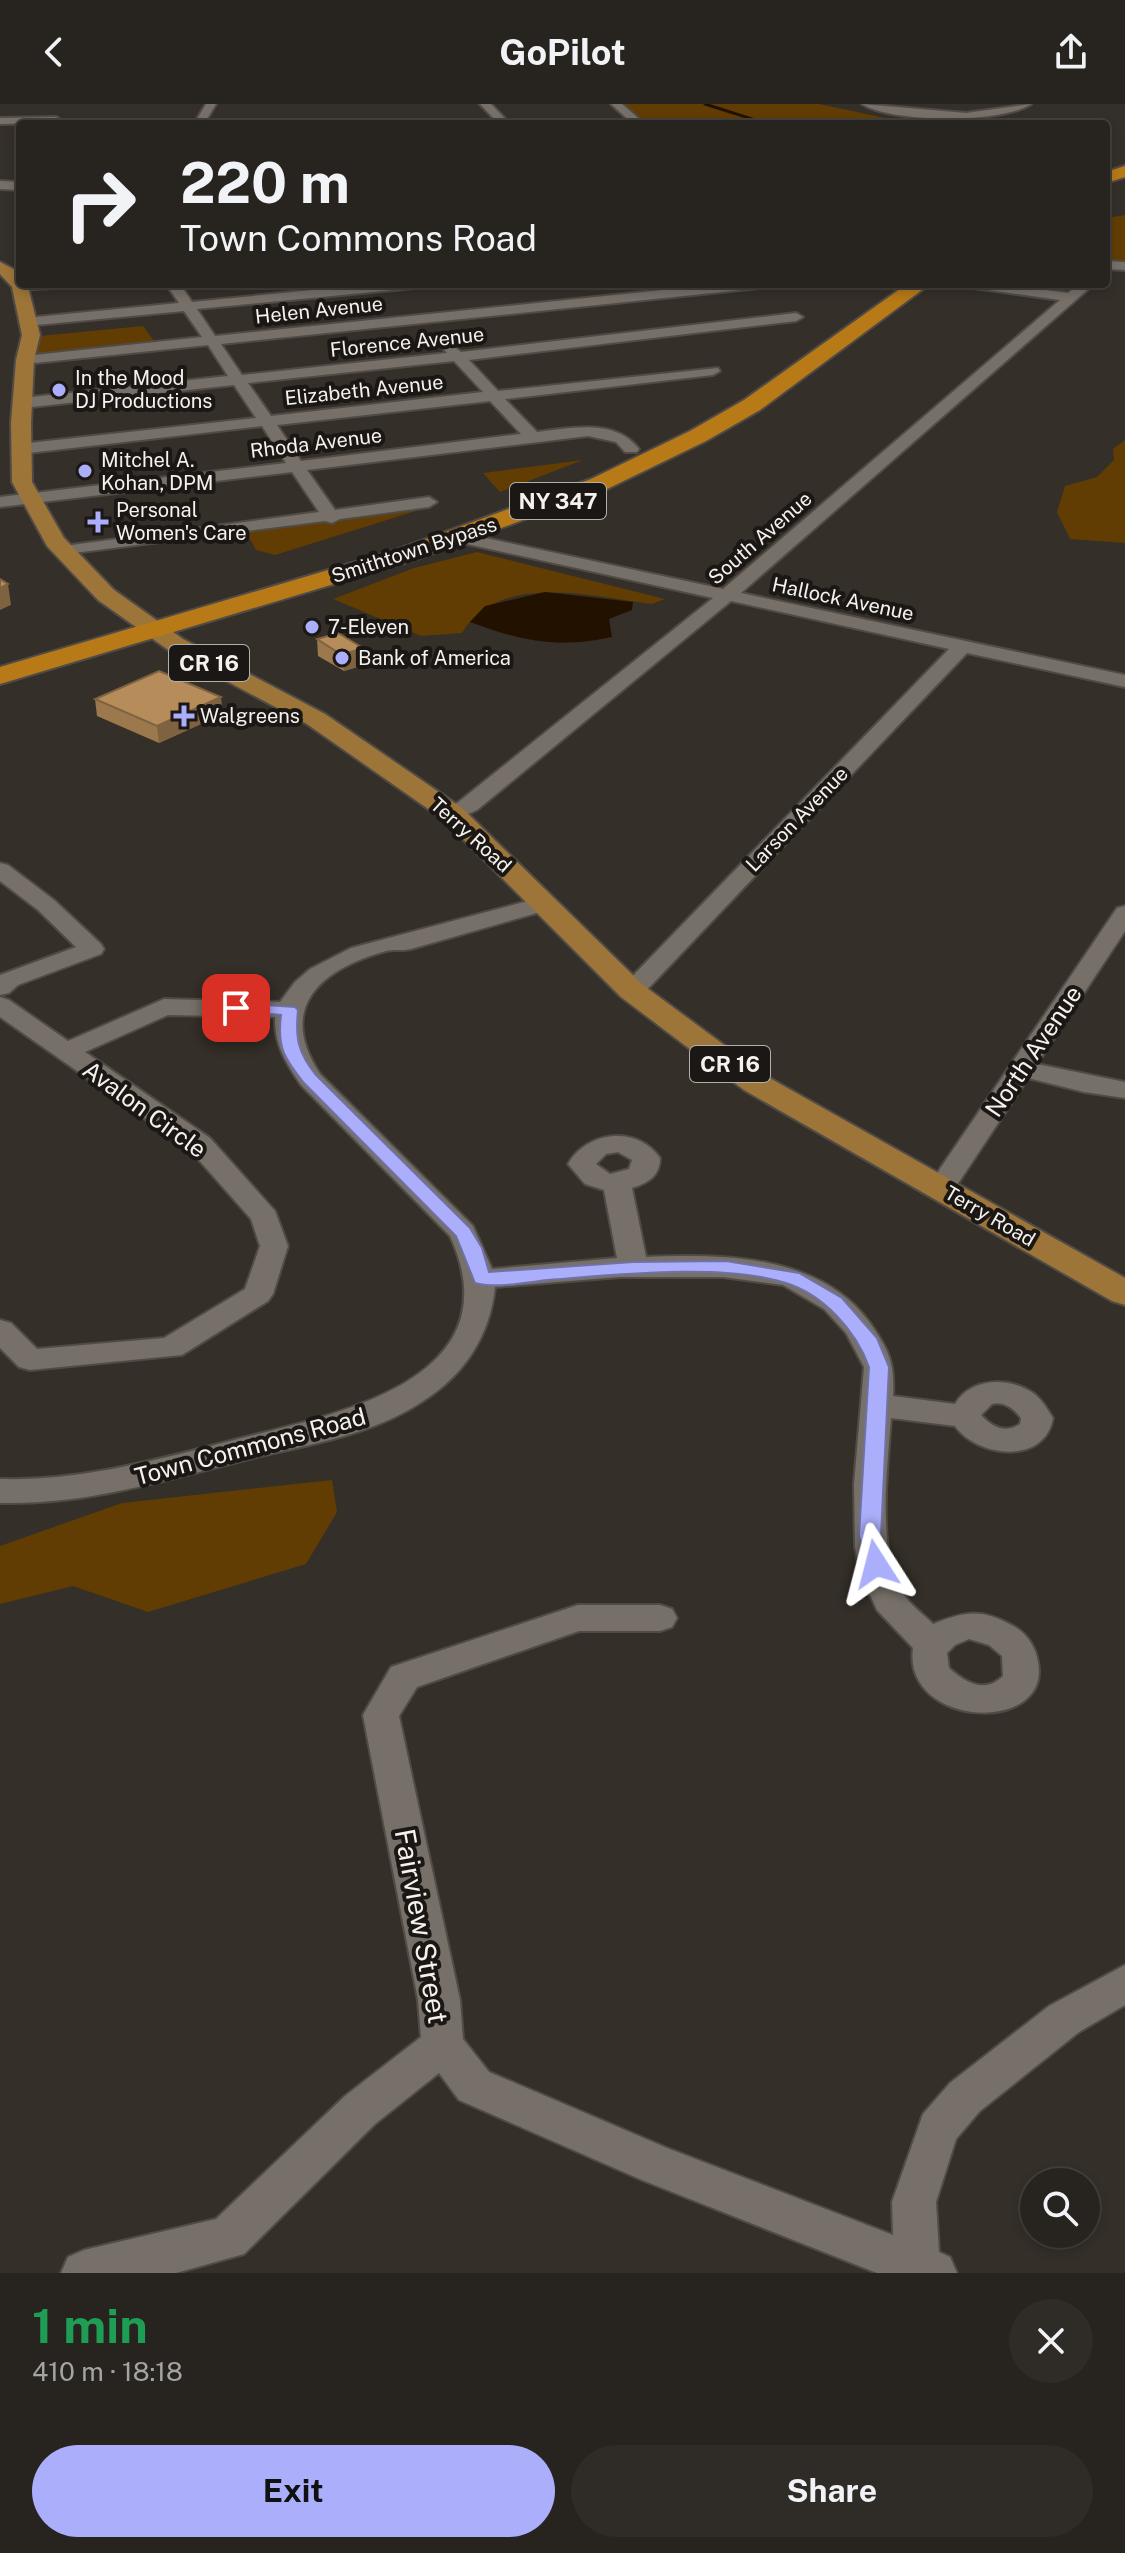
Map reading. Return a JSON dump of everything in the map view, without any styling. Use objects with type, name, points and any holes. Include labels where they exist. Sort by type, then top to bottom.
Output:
[{"type":"highway","name":"Smithtown Bypass","points":[[0,676],[143,623],[443,522],[628,438],[677,428],[757,383],[892,288]]},
{"type":"highway","name":"Smithtown Bypass","points":[[0,654],[143,623],[458,537],[599,484],[709,430],[769,393],[914,288]]},
{"type":"main road","name":"Terry Road","points":[[10,275],[31,346],[25,360],[22,403],[22,482],[29,499],[64,551],[88,578],[143,623],[207,662],[316,719],[453,814],[538,898],[578,943],[632,991],[755,1083],[1125,1293]]},
{"type":"street","points":[[485,104],[501,120]]},
{"type":"street","points":[[616,104],[635,120]]},
{"type":"street","points":[[867,104],[963,118],[981,117],[1026,104]]},
{"type":"street","points":[[28,120],[57,119]]},
{"type":"street","points":[[176,288],[332,518]]},
{"type":"street","points":[[615,288],[679,343]]},
{"type":"street","name":"Helen Avenue","points":[[25,360],[211,341],[404,299],[627,298],[722,288]]},
{"type":"street","points":[[1002,288],[1072,298]]},
{"type":"street","name":"South Avenue","points":[[453,814],[469,805],[726,596],[1083,288]]},
{"type":"street","points":[[26,322],[188,306],[404,299],[533,438]]},
{"type":"street","name":"Florence Avenue","points":[[22,403],[458,356],[679,343],[796,317]]},
{"type":"street","name":"Elizabeth Avenue","points":[[20,449],[713,371],[679,343]]},
{"type":"street","points":[[588,431],[628,438]]},
{"type":"street","name":"Rhoda Avenue","points":[[0,502],[588,431],[628,438]]},
{"type":"street","points":[[64,551],[332,518],[429,502]]},
{"type":"street","name":"Hallock Avenue","points":[[458,537],[1125,681]]},
{"type":"street","name":"Larson Avenue","points":[[632,991],[962,647]]},
{"type":"street","points":[[0,870],[46,905],[92,949],[9,980],[0,988]]},
{"type":"street","points":[[289,1017],[305,985],[326,969],[392,941],[402,944],[538,898]]},
{"type":"street","name":"North Avenue","points":[[941,1188],[1125,913]]},
{"type":"street","name":"Avalon Circle","points":[[0,1005],[200,1144],[265,1217],[274,1246],[258,1294],[171,1348],[30,1360],[0,1330]]},
{"type":"street","name":"Avalon Circle","points":[[66,1051],[164,1007],[182,1015],[208,1019],[289,1017]]},
{"type":"street","name":"Town Commons Road","points":[[0,1491],[89,1488],[331,1427],[387,1408],[412,1393],[454,1357],[470,1335],[478,1315],[482,1279],[463,1232],[310,1079],[293,1058],[287,1043],[289,1017]]},
{"type":"street","points":[[1021,1068],[1084,1084],[1125,1090]]},
{"type":"street","points":[[617,1183],[633,1268]]},
{"type":"street","points":[[482,1279],[633,1268],[726,1267],[792,1278],[835,1303],[870,1342],[879,1367],[870,1536],[883,1592],[906,1622],[930,1644]]},
{"type":"street","points":[[877,1405],[965,1416]]},
{"type":"street","name":"Fairview Street","points":[[660,1618],[578,1618],[404,1677],[381,1715],[439,2000],[443,2045],[474,2086],[657,2165],[926,2270]]},
{"type":"street","points":[[926,2270],[914,2202],[938,2128],[965,2097],[1064,2019],[1125,1983]]},
{"type":"street","points":[[84,2273],[228,2238],[360,2110],[443,2045]]},
{"type":"shaded area","points":[[624,104],[819,104],[894,120],[644,120]]},
{"type":"shaded area","points":[[1125,215],[1125,264],[1110,262],[1110,217]]},
{"type":"shaded area","points":[[143,326],[157,345],[37,357],[39,336]]},
{"type":"shaded area","points":[[1125,440],[1125,543],[1070,539],[1057,512],[1065,486],[1097,477],[1114,460],[1113,449]]},
{"type":"shaded area","points":[[583,460],[500,492],[483,473]]},
{"type":"shaded area","points":[[419,510],[275,555],[256,550],[246,532]]},
{"type":"shaded area","points":[[477,552],[665,599],[652,604],[576,594],[523,595],[499,601],[478,614],[462,633],[421,636],[333,599],[414,568]]},
{"type":"shaded area","points":[[545,592],[633,602],[632,610],[609,619],[612,637],[592,641],[540,641],[470,622],[485,606]]},
{"type":"shaded area","points":[[332,1480],[337,1512],[306,1564],[148,1612],[73,1586],[0,1604],[0,1546],[122,1503]]},
{"type":"building","points":[[338,633],[363,648],[342,655],[317,639]]},
{"type":"building","points":[[159,671],[221,697],[157,726],[95,699]]},
{"type":"waterway","points":[[705,104],[755,120]]},
{"type":"place","name":"In the Mood DJ Productions","points":[[59,390]]},
{"type":"place","name":"Mitchel A. Kohan, DPM","points":[[85,471]]},
{"type":"place","name":"Personal Women's Care","points":[[98,522]]},
{"type":"place","name":"7-Eleven","points":[[312,627]]},
{"type":"place","name":"Bank of America","points":[[342,658]]},
{"type":"place","name":"Walgreens","points":[[184,716]]},
{"type":"route","points":[[236,1008],[290,1010],[287,1043],[293,1058],[310,1079],[463,1232],[482,1279],[633,1268],[726,1267],[792,1278],[835,1303],[870,1342],[879,1367],[870,1536],[876,1564]]}]
